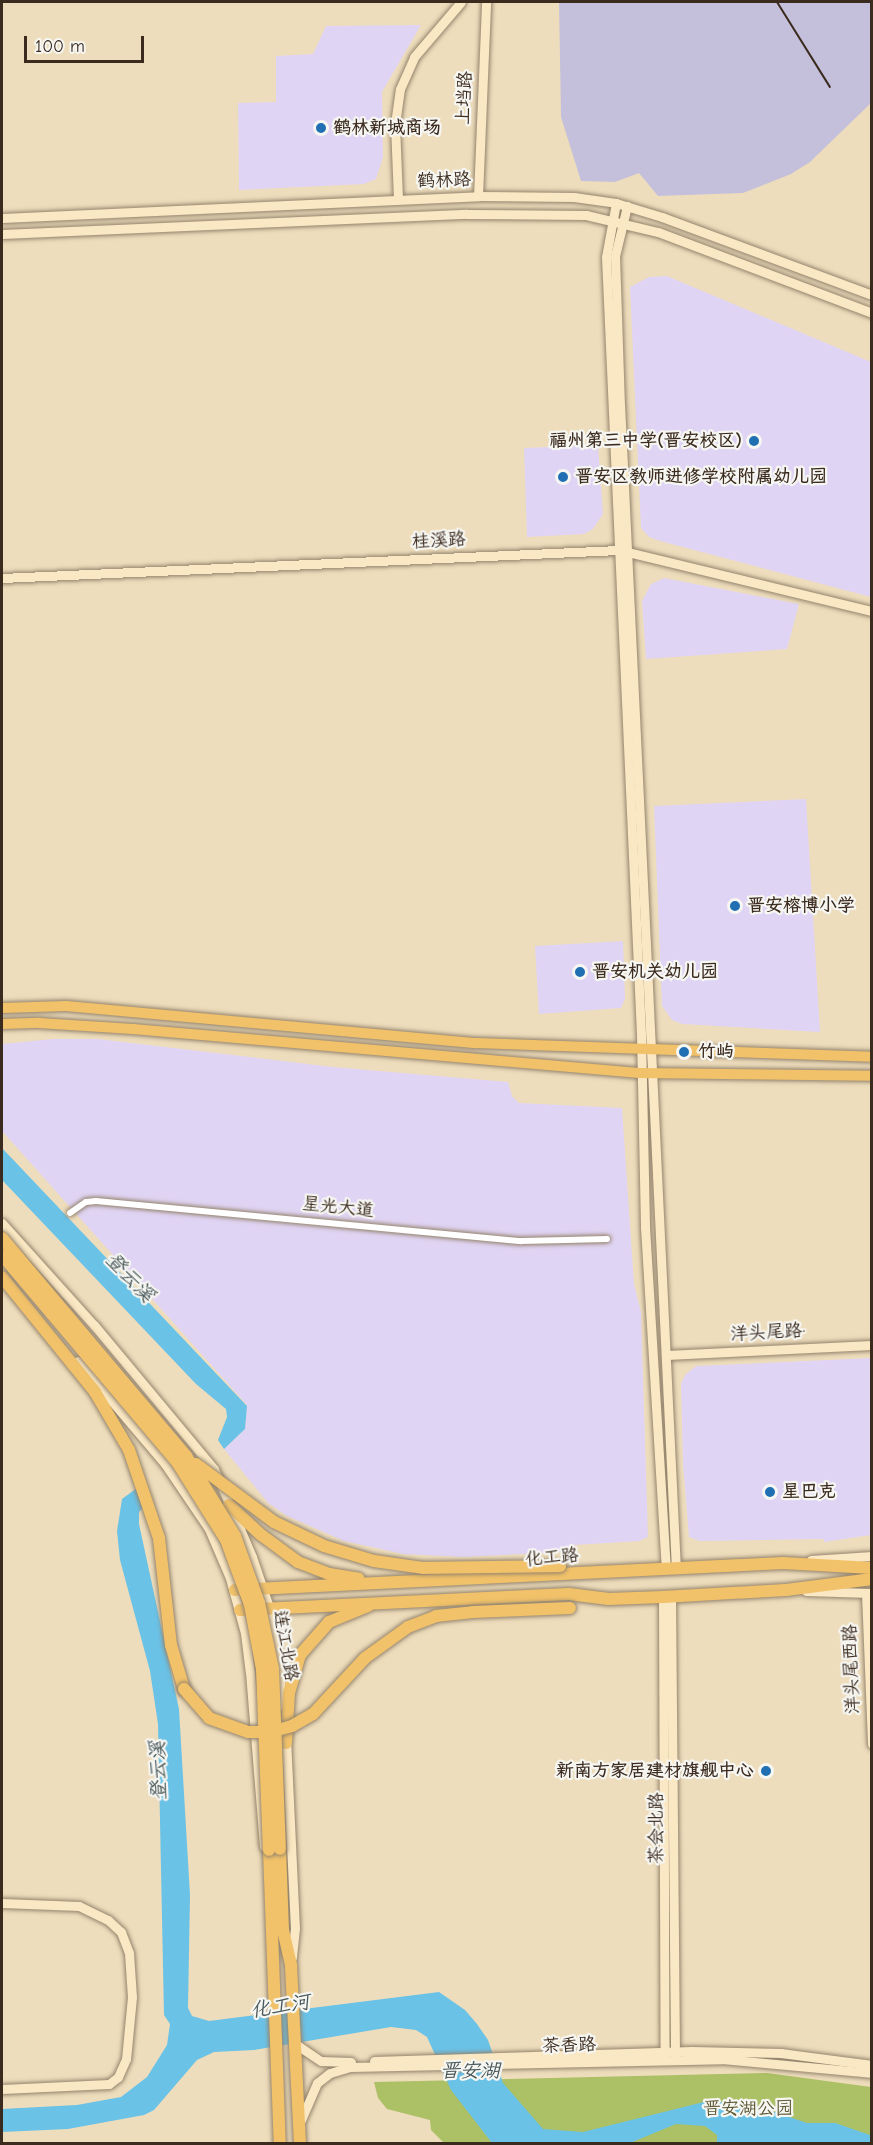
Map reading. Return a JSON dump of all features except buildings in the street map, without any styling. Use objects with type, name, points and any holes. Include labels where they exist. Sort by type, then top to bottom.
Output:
[{"type":"highway","name":"连江北路","points":[[2,1238],[186,1456],[235,1536],[267,1635],[275,1699],[271,1917],[274,2045],[280,2144]]},
{"type":"highway","name":"连江北路","points":[[2,1255],[177,1462],[226,1540],[250,1605],[262,1669],[274,1850],[283,1930],[291,1966],[300,2144]]},
{"type":"highway","points":[[2,1275],[95,1392],[129,1450],[159,1538],[176,1669],[193,1703],[209,1718],[248,1732],[292,1726],[331,1697],[365,1658],[408,1627],[454,1614],[570,1608],[609,1599]]},
{"type":"highway","points":[[186,1456],[274,1522],[324,1546],[374,1561],[423,1568],[560,1566],[611,1570]]},
{"type":"highway","points":[[229,1506],[281,1551],[320,1571],[350,1578],[432,1582]]},
{"type":"highway","name":"化工路","points":[[235,1590],[560,1577],[611,1570],[783,1563],[872,1568]]},
{"type":"highway","name":"化工路","points":[[240,1610],[569,1594],[609,1599],[786,1590],[872,1579]]},
{"type":"highway","points":[[286,1743],[289,1693],[300,1655],[329,1622],[376,1603]]},
{"type":"main road","points":[[398,199],[395,116],[400,89],[414,57],[461,2]]},
{"type":"main road","name":"上垱路","points":[[477,196],[486,2]]},
{"type":"main road","name":"鹤林路","points":[[2,218],[477,196],[574,197],[627,206],[872,295]]},
{"type":"main road","points":[[616,203],[606,257],[623,550],[645,1051],[645,1227],[671,1568]]},
{"type":"main road","points":[[623,550],[615,256],[627,206]]},
{"type":"main road","points":[[2,234],[467,214],[612,219],[872,313]]},
{"type":"main road","name":"桂溪路","points":[[2,578],[623,550],[872,611]]},
{"type":"main road","points":[[2,1008],[66,1006],[317,1030],[645,1051],[872,1057]]},
{"type":"main road","points":[[2,1024],[39,1023],[133,1029],[645,1073],[872,1076]]},
{"type":"main road","points":[[645,1073],[666,1355],[671,1568]]},
{"type":"main road","points":[[2,1223],[206,1456],[263,1589],[269,1607],[280,1665],[286,1743],[295,1928],[291,1966]]},
{"type":"main road","points":[[2,1275],[165,1464],[209,1529],[235,1590],[250,1672],[271,1917]]},
{"type":"main road","name":"洋头尾路·","points":[[666,1355],[872,1345]]},
{"type":"main road","points":[[783,1563],[872,1556]]},
{"type":"main road","points":[[786,1590],[869,1593]]},
{"type":"main road","name":"洋头尾西路","points":[[869,1593],[872,1744]]},
{"type":"main road","name":"茶会北路","points":[[667,1596],[670,2055]]},
{"type":"main road","points":[[2,1903],[79,1906],[108,1920],[121,1932],[129,1953],[132,1996],[126,2059],[118,2076],[109,2084],[2,2089]]},
{"type":"main road","name":"茶香路","points":[[294,2043],[325,2062],[437,2062],[781,2053],[872,2065]]},
{"type":"main road","name":"茶香路","points":[[670,2055],[759,2060],[872,2073]]},
{"type":"main road","name":"茶香路","points":[[299,2126],[314,2088],[340,2069],[437,2062]]},
{"type":"street","name":"星光大道","points":[[70,1213],[86,1202],[96,1201],[521,1241],[607,1239]]},
{"type":"shaded area","points":[[559,2],[871,2],[871,103],[810,162],[791,174],[743,193],[658,196],[639,173],[615,182],[581,181],[561,117]]},
{"type":"shaded area","points":[[421,25],[382,92],[383,157],[376,179],[364,184],[239,190],[238,103],[276,102],[276,56],[313,54],[326,26]]},
{"type":"shaded area","name":"福州第三中学(晋安校区)","points":[[667,276],[871,362],[871,597],[660,541],[649,537],[641,528],[630,287],[649,277]]},
{"type":"shaded area","name":"晋安区教师进修学校附属幼儿园","points":[[598,445],[603,514],[593,529],[584,534],[527,537],[524,448]]},
{"type":"shaded area","points":[[664,578],[799,604],[787,649],[646,659],[642,601],[651,584]]},
{"type":"shaded area","name":"晋安榕博小学","points":[[806,799],[820,1032],[682,1024],[672,1020],[662,1006],[654,806]]},
{"type":"shaded area","name":"晋安机关幼儿园","points":[[623,941],[625,999],[621,1008],[539,1014],[535,946]]},
{"type":"shaded area","points":[[53,1039],[98,1039],[333,1067],[508,1082],[512,1096],[519,1103],[622,1108],[634,1284],[641,1312],[648,1537],[639,1541],[575,1545],[566,1552],[463,1557],[403,1554],[344,1541],[287,1516],[268,1503],[224,1449],[245,1429],[247,1405],[2,1131],[2,1044]]},
{"type":"shaded area","points":[[871,1358],[871,1535],[824,1542],[824,1539],[700,1541],[689,1537],[683,1464],[681,1384],[685,1375],[696,1366]]},
{"type":"green space","name":"晋安湖公园","points":[[767,2073],[871,2087],[871,2143],[444,2143],[431,2130],[430,2120],[387,2109],[378,2098],[374,2082]]},
{"type":"water","points":[[2,1148],[247,1406],[245,1429],[224,1449],[218,1440],[227,1417],[226,1409],[196,1384],[2,1180]]},
{"type":"water","name":"晋安湖","points":[[137,1488],[143,1508],[139,1512],[139,1524],[179,1709],[190,1895],[188,2008],[192,2016],[209,2021],[439,1992],[465,2010],[477,2024],[488,2040],[503,2083],[543,2129],[583,2132],[708,2101],[751,2104],[807,2123],[835,2123],[870,2135],[872,2143],[717,2143],[717,2135],[705,2126],[676,2124],[630,2143],[492,2143],[451,2090],[427,2037],[416,2030],[391,2027],[254,2050],[214,2052],[197,2060],[154,2110],[144,2115],[68,2129],[2,2132],[2,2109],[77,2105],[121,2097],[147,2077],[167,2045],[170,2024],[164,2015],[158,1724],[150,1671],[120,1560],[117,1531],[122,1499]]},
{"type":"railway","points":[[777,2],[830,87]]},
{"type":"place","name":"鹤林新城商场","points":[[321,128]]},
{"type":"place","name":"福州第三中学(晋安校区)","points":[[754,441]]},
{"type":"place","name":"晋安区教师进修学校附属幼儿园","points":[[563,477]]},
{"type":"place","name":"晋安榕博小学","points":[[735,906]]},
{"type":"place","name":"晋安机关幼儿园","points":[[580,972]]},
{"type":"place","name":"竹屿","points":[[684,1052]]},
{"type":"place","name":"星巴克","points":[[770,1492]]},
{"type":"place","name":"新南方家居建材旗舰中心","points":[[766,1771]]},
{"type":"water label","name":"登云溪","points":[[130,1277]]},
{"type":"water label","name":"登云溪","points":[[158,1771]]},
{"type":"water label","name":"化工河","points":[[280,2006]]}]
